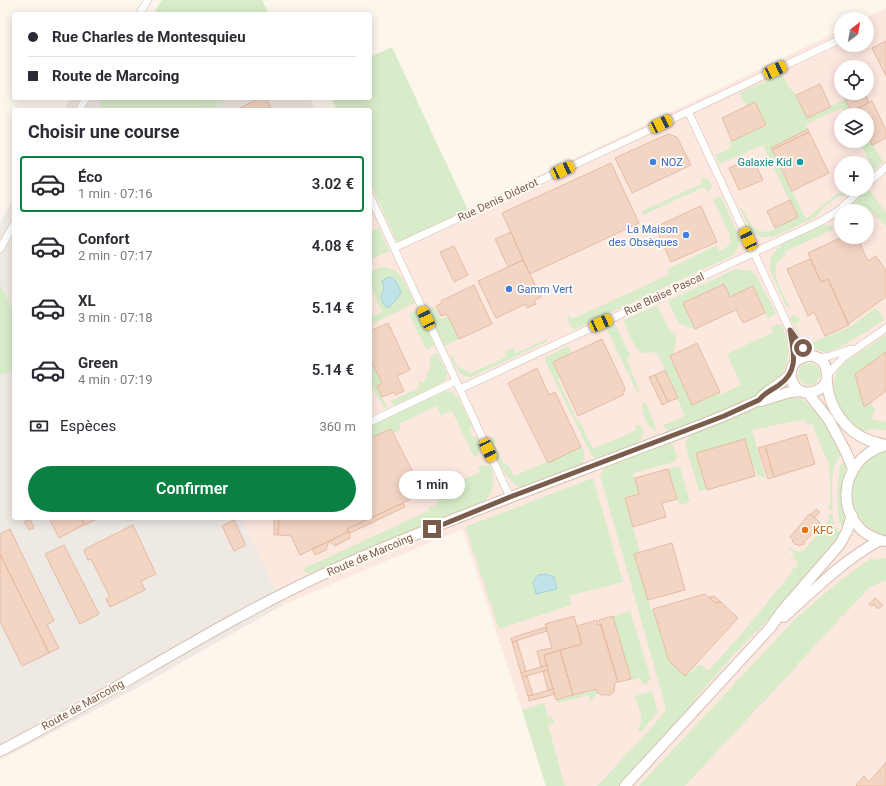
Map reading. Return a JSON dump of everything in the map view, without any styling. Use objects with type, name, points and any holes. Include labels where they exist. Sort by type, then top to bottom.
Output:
[{"type":"street","points":[[140,12],[148,0]]},
{"type":"street","name":"Rue Denis Diderot","points":[[394,248],[834,42]]},
{"type":"street","points":[[688,111],[790,330],[803,348],[825,365],[829,394],[835,409],[846,425],[866,439],[886,445]]},
{"type":"street","points":[[874,178],[886,167]]},
{"type":"street","name":"Rue Blaise Pascal","points":[[460,389],[831,216],[838,212],[855,196]]},
{"type":"street","points":[[372,200],[510,497]]},
{"type":"street","points":[[0,249],[12,228]]},
{"type":"street","points":[[804,392],[817,391],[824,385],[827,377],[836,364],[855,348],[886,328]]},
{"type":"street","points":[[790,330],[793,383],[804,392],[829,420],[853,469]]},
{"type":"street","points":[[792,368],[801,358],[814,357],[855,348]]},
{"type":"street","name":"Route de Marcoing","points":[[0,751],[282,594],[365,556],[510,497],[724,416],[759,400],[782,383],[792,368]]},
{"type":"street","points":[[372,421],[456,381]]},
{"type":"street","name":"Route de Marcoing","points":[[759,400],[765,400],[790,392],[804,392]]},
{"type":"street","points":[[883,541],[866,533],[856,522],[848,506],[847,487],[853,469],[859,460],[866,453],[875,448],[886,445]]},
{"type":"street","points":[[625,786],[770,628],[782,611],[840,544],[852,515]]},
{"type":"street","points":[[770,628],[831,574],[860,552],[883,541]]},
{"type":"shaded area","points":[[886,8],[886,786],[546,786],[462,529],[283,605],[242,520],[372,520],[372,187],[397,242],[468,210],[834,33],[834,52],[874,52],[874,14]]},
{"type":"shaded area","points":[[70,100],[311,100],[314,108],[65,108]]},
{"type":"shaded area","points":[[12,202],[12,520],[242,520],[283,605],[126,694],[0,760],[0,223]]},
{"type":"green space","points":[[162,0],[262,0],[268,12],[154,12]]},
{"type":"green space","points":[[392,47],[468,210],[397,242],[372,187],[372,108],[336,108],[332,100],[372,100],[372,56]]},
{"type":"green space","points":[[782,74],[788,86],[796,95],[807,118],[843,100],[846,100],[850,108],[834,108],[834,112],[806,124],[808,129],[771,148],[806,219],[835,196],[839,196],[823,208],[816,217],[773,237],[760,237],[752,233],[740,208],[742,208],[753,227],[757,230],[767,232],[797,217],[763,145],[722,163],[719,163],[715,155],[730,149],[729,141],[766,125],[755,102],[746,106],[739,93]]},
{"type":"green space","points":[[101,100],[223,100],[224,102],[212,108],[204,108],[203,106],[198,108],[101,108]]},
{"type":"green space","points":[[874,146],[883,162],[874,170],[874,156],[866,156],[862,148],[874,148]]},
{"type":"green space","points":[[701,178],[707,179],[712,186],[708,192],[704,187],[643,215],[642,211],[703,183]]},
{"type":"green space","points":[[861,196],[873,196],[886,212],[886,226],[874,215],[874,204],[852,204]]},
{"type":"green space","points":[[719,197],[722,198],[740,239],[738,248],[732,256],[573,330],[567,318],[570,315],[572,319],[668,275],[668,269],[717,245],[719,251],[730,245],[730,235],[713,200]]},
{"type":"green space","points":[[823,225],[831,226],[834,229],[784,252],[786,255],[780,259],[776,265],[775,272],[779,286],[789,306],[787,308],[769,268],[771,257],[777,249],[781,247],[780,244]]},
{"type":"green space","points":[[379,228],[389,251],[372,259],[372,231]]},
{"type":"green space","points":[[381,267],[394,270],[403,279],[415,303],[372,324],[372,317],[382,312],[372,290],[372,271]]},
{"type":"green space","points":[[735,269],[750,270],[756,275],[776,313],[768,319],[753,286],[730,297],[723,284],[683,303],[695,329],[679,324],[668,301]]},
{"type":"green space","points":[[0,284],[12,310],[12,370],[0,375]]},
{"type":"green space","points":[[657,305],[669,329],[677,336],[673,355],[670,356],[692,405],[720,392],[721,394],[741,385],[727,354],[773,332],[771,327],[777,324],[782,325],[786,337],[788,352],[787,363],[781,376],[755,397],[726,411],[669,433],[663,425],[685,416],[659,356],[655,352],[640,352],[626,328],[624,320]]},
{"type":"green space","points":[[434,306],[440,319],[448,316],[459,339],[445,346],[443,345],[427,309]]},
{"type":"green space","points":[[417,309],[435,345],[426,350],[409,314]]},
{"type":"green space","points":[[874,309],[877,309],[884,320],[842,346],[828,352],[823,352],[806,345],[850,327]]},
{"type":"green space","points":[[794,315],[801,320],[795,323],[806,345],[790,319],[791,316]]},
{"type":"green space","points":[[615,324],[630,355],[627,360],[639,390],[638,394],[606,328]]},
{"type":"green space","points":[[886,335],[886,352],[855,375],[864,406],[870,402],[875,409],[872,419],[886,422],[886,430],[869,429],[863,432],[848,420],[841,411],[834,393],[834,381],[838,369],[842,364]]},
{"type":"green space","points":[[547,339],[548,341],[472,377],[461,374],[450,356],[452,354],[457,366],[471,373],[506,357],[504,351],[514,348],[516,353]]},
{"type":"green space","points":[[568,346],[572,353],[554,362],[561,377],[558,379],[576,418],[579,420],[593,449],[637,430],[636,424],[642,426],[643,431],[643,435],[638,443],[600,459],[592,456],[545,361],[545,357]]},
{"type":"green space","points":[[437,353],[447,373],[446,380],[394,406],[391,401],[420,387],[418,381],[424,383],[431,362],[429,357]]},
{"type":"green space","points":[[372,363],[382,383],[377,386],[388,409],[384,408],[372,387]]},
{"type":"green space","points":[[809,363],[817,366],[820,374],[817,382],[809,385],[801,382],[798,374],[801,366]]},
{"type":"green space","points":[[445,391],[452,392],[459,399],[472,426],[469,428],[473,438],[476,436],[482,447],[477,456],[474,457],[452,411],[441,415],[436,406],[399,424],[401,429],[394,433],[391,429],[372,437],[372,425]]},
{"type":"green space","points":[[792,397],[803,399],[816,413],[817,412],[831,433],[842,454],[838,459],[833,473],[833,510],[829,510],[831,500],[829,465],[812,424],[807,425],[805,419],[752,430],[766,479],[757,475],[755,469],[754,470],[744,439],[696,453],[706,489],[699,491],[685,443],[691,434],[778,399]]},
{"type":"green space","points":[[645,401],[657,431],[650,427],[646,421],[642,405]]},
{"type":"green space","points":[[492,437],[494,437],[496,441],[494,445],[504,464],[509,466],[514,476],[581,447],[583,448],[585,454],[584,459],[582,465],[521,488],[505,474],[490,443]]},
{"type":"green space","points":[[668,442],[673,445],[677,457],[674,462],[633,473],[639,494],[625,498],[640,553],[634,555],[651,609],[653,609],[669,661],[685,676],[689,672],[691,673],[698,665],[702,665],[708,671],[738,638],[793,571],[792,569],[798,567],[795,558],[789,560],[794,557],[793,551],[790,551],[788,546],[797,552],[803,551],[818,534],[822,533],[827,528],[826,523],[829,520],[829,514],[833,514],[834,525],[841,535],[772,616],[740,648],[700,693],[684,715],[618,786],[597,786],[660,718],[666,708],[600,475],[606,465]]},
{"type":"green space","points":[[886,450],[886,536],[875,531],[866,524],[854,507],[851,497],[855,475],[864,462],[876,454]]},
{"type":"green space","points":[[844,460],[845,472],[841,487],[841,496],[844,528],[839,522],[837,493],[840,466]]},
{"type":"green space","points":[[484,465],[490,466],[493,475],[493,485],[490,494],[484,502],[315,573],[310,574],[304,572],[304,569],[307,567],[428,511],[430,506],[435,508],[442,489],[480,472],[478,467]]},
{"type":"green space","points":[[677,466],[680,467],[690,502],[679,505],[668,469]]},
{"type":"green space","points":[[593,478],[623,582],[569,596],[571,605],[499,629],[465,527]]},
{"type":"green space","points":[[871,558],[874,560],[886,558],[886,581],[867,588],[868,589],[842,617],[840,617],[839,620],[799,663],[797,663],[797,666],[757,709],[754,709],[754,712],[685,786],[639,786],[796,618],[842,579]]},
{"type":"green space","points":[[630,611],[651,679],[643,685],[640,678],[631,680],[613,616]]},
{"type":"green space","points":[[596,689],[598,693],[593,700],[590,701],[589,695],[558,703],[556,700]]},
{"type":"green space","points":[[652,691],[658,712],[641,732],[639,732],[638,728],[641,717],[635,696]]},
{"type":"green space","points":[[544,703],[548,717],[552,716],[554,723],[548,725],[565,786],[546,786],[522,710]]},
{"type":"water","points":[[388,277],[395,280],[401,293],[388,308],[384,305],[381,298],[384,288],[382,281]]},
{"type":"water","points":[[546,574],[554,577],[557,589],[536,594],[533,582],[538,575]]},
{"type":"building","points":[[886,41],[886,76],[874,52],[874,47]]},
{"type":"building","points":[[820,84],[831,107],[807,118],[796,95]]},
{"type":"building","points":[[256,100],[267,100],[271,108],[240,108]]},
{"type":"building","points":[[846,100],[868,100],[869,103],[858,108],[850,108]]},
{"type":"building","points":[[872,101],[886,130],[886,138],[874,144],[874,108],[858,108]]},
{"type":"building","points":[[755,102],[766,125],[732,141],[722,118]]},
{"type":"building","points":[[808,129],[809,132],[772,150],[771,148]]},
{"type":"building","name":"Galaxie Kid","points":[[809,132],[829,173],[792,191],[772,150]]},
{"type":"building","name":"NOZ","points":[[668,134],[677,137],[691,165],[632,193],[615,158]]},
{"type":"building","points":[[752,157],[763,180],[739,190],[729,168]]},
{"type":"building","points":[[611,163],[639,223],[530,274],[502,213]]},
{"type":"building","points":[[790,200],[798,217],[775,228],[767,211]]},
{"type":"building","name":"La Maison des Obsèques","points":[[701,206],[717,242],[671,262],[655,227]]},
{"type":"building","points":[[511,232],[523,260],[508,267],[495,239]]},
{"type":"building","points":[[834,241],[834,244],[860,244],[868,261],[876,256],[886,270],[886,297],[848,324],[828,279],[821,282],[808,253]]},
{"type":"building","points":[[454,246],[468,275],[454,282],[440,252]]},
{"type":"building","points":[[810,259],[821,282],[828,279],[849,325],[825,336],[814,312],[808,316],[787,269]]},
{"type":"building","name":"Gamm Vert","points":[[523,260],[541,297],[534,301],[536,304],[527,308],[526,304],[496,318],[478,281]]},
{"type":"building","points":[[724,284],[730,297],[753,286],[765,313],[743,323],[736,310],[695,329],[683,303]]},
{"type":"building","points":[[474,285],[492,324],[459,339],[447,314],[441,316],[436,306],[442,303],[441,301]]},
{"type":"building","points":[[388,323],[410,370],[397,376],[404,391],[395,395],[394,392],[382,397],[377,386],[382,383],[372,363],[372,330]]},
{"type":"building","points":[[602,339],[625,388],[623,395],[578,416],[553,362]]},
{"type":"building","points":[[697,343],[720,392],[692,405],[670,356]]},
{"type":"building","points":[[886,352],[886,391],[864,407],[855,374]]},
{"type":"building","points":[[537,368],[549,395],[555,392],[581,447],[548,463],[508,383]]},
{"type":"building","points":[[665,370],[678,398],[668,402],[655,375]]},
{"type":"building","points":[[655,375],[668,402],[662,405],[649,377]]},
{"type":"building","points":[[391,429],[423,492],[372,517],[372,437]]},
{"type":"building","points":[[806,434],[815,464],[774,477],[765,446]]},
{"type":"building","points":[[745,439],[755,476],[707,490],[696,453]]},
{"type":"building","points":[[765,446],[774,477],[768,479],[758,448]]},
{"type":"building","points":[[668,469],[677,499],[662,503],[666,517],[633,527],[625,498],[639,494],[635,478]]},
{"type":"building","points":[[403,503],[405,507],[350,533],[347,529],[366,520],[372,520],[372,517]]},
{"type":"building","points":[[816,509],[820,512],[814,518],[811,515]]},
{"type":"building","name":"KFC","points":[[809,514],[820,522],[814,530],[815,531],[803,545],[796,545],[790,537]]},
{"type":"building","points":[[30,520],[34,528],[29,530],[24,522]]},
{"type":"building","points":[[50,520],[82,520],[84,525],[59,538]]},
{"type":"building","points":[[82,520],[95,520],[84,525]]},
{"type":"building","points":[[234,520],[246,545],[234,551],[222,526]]},
{"type":"building","points":[[274,520],[279,520],[278,535],[274,535]]},
{"type":"building","points":[[279,520],[366,520],[347,529],[349,531],[332,540],[300,555],[291,536],[278,535]]},
{"type":"building","points":[[133,525],[156,574],[141,581],[145,590],[110,607],[106,599],[110,597],[91,559],[88,560],[84,551],[85,549]]},
{"type":"building","points":[[10,529],[54,621],[47,625],[59,648],[49,653],[0,554],[0,534]]},
{"type":"building","points":[[349,531],[350,538],[335,546],[329,541]]},
{"type":"building","points":[[329,541],[326,550],[315,555],[312,549]]},
{"type":"building","points":[[672,543],[685,590],[648,600],[634,554]]},
{"type":"building","points":[[64,545],[99,614],[80,624],[45,554]]},
{"type":"building","points":[[0,554],[49,653],[22,666],[0,621]]},
{"type":"building","points":[[705,594],[715,603],[721,602],[738,618],[685,676],[669,661],[653,609]]},
{"type":"building","points":[[714,596],[721,602],[715,603],[709,597]]},
{"type":"building","points":[[875,598],[883,605],[878,609],[873,604],[872,606],[869,604]]},
{"type":"building","points":[[574,616],[582,644],[544,655],[547,665],[541,667],[537,651],[552,648],[545,624]]},
{"type":"building","points":[[613,616],[631,679],[618,682],[599,620]]},
{"type":"building","points":[[597,620],[598,625],[601,624],[618,682],[615,683],[614,692],[610,695],[602,695],[598,693],[596,689],[573,695],[560,650],[582,644],[577,626]]},
{"type":"building","points":[[546,627],[547,631],[512,642],[511,638]]},
{"type":"building","points":[[517,641],[526,671],[521,673],[512,642]]},
{"type":"building","points":[[560,650],[573,695],[556,700],[544,655]]},
{"type":"building","points":[[547,665],[548,670],[522,677],[521,673]]},
{"type":"building","points":[[548,670],[553,689],[548,691],[543,671]]},
{"type":"building","points":[[527,676],[533,695],[528,696],[522,677]]},
{"type":"building","points":[[553,689],[555,694],[529,701],[528,696]]},
{"type":"building","points":[[886,762],[886,786],[856,785],[864,776],[869,782]]},
{"type":"place","name":"NOZ","points":[[653,162]]},
{"type":"place","name":"Galaxie Kid","points":[[800,162]]},
{"type":"place","name":"La Maison des Obsèques","points":[[686,235]]},
{"type":"place","name":"Gamm Vert","points":[[509,289]]},
{"type":"place","name":"KFC","points":[[805,530]]},
{"type":"route","points":[[432,529],[510,497],[724,416],[759,400],[782,383],[791,373],[794,364],[794,357],[790,330],[803,348]]}]
